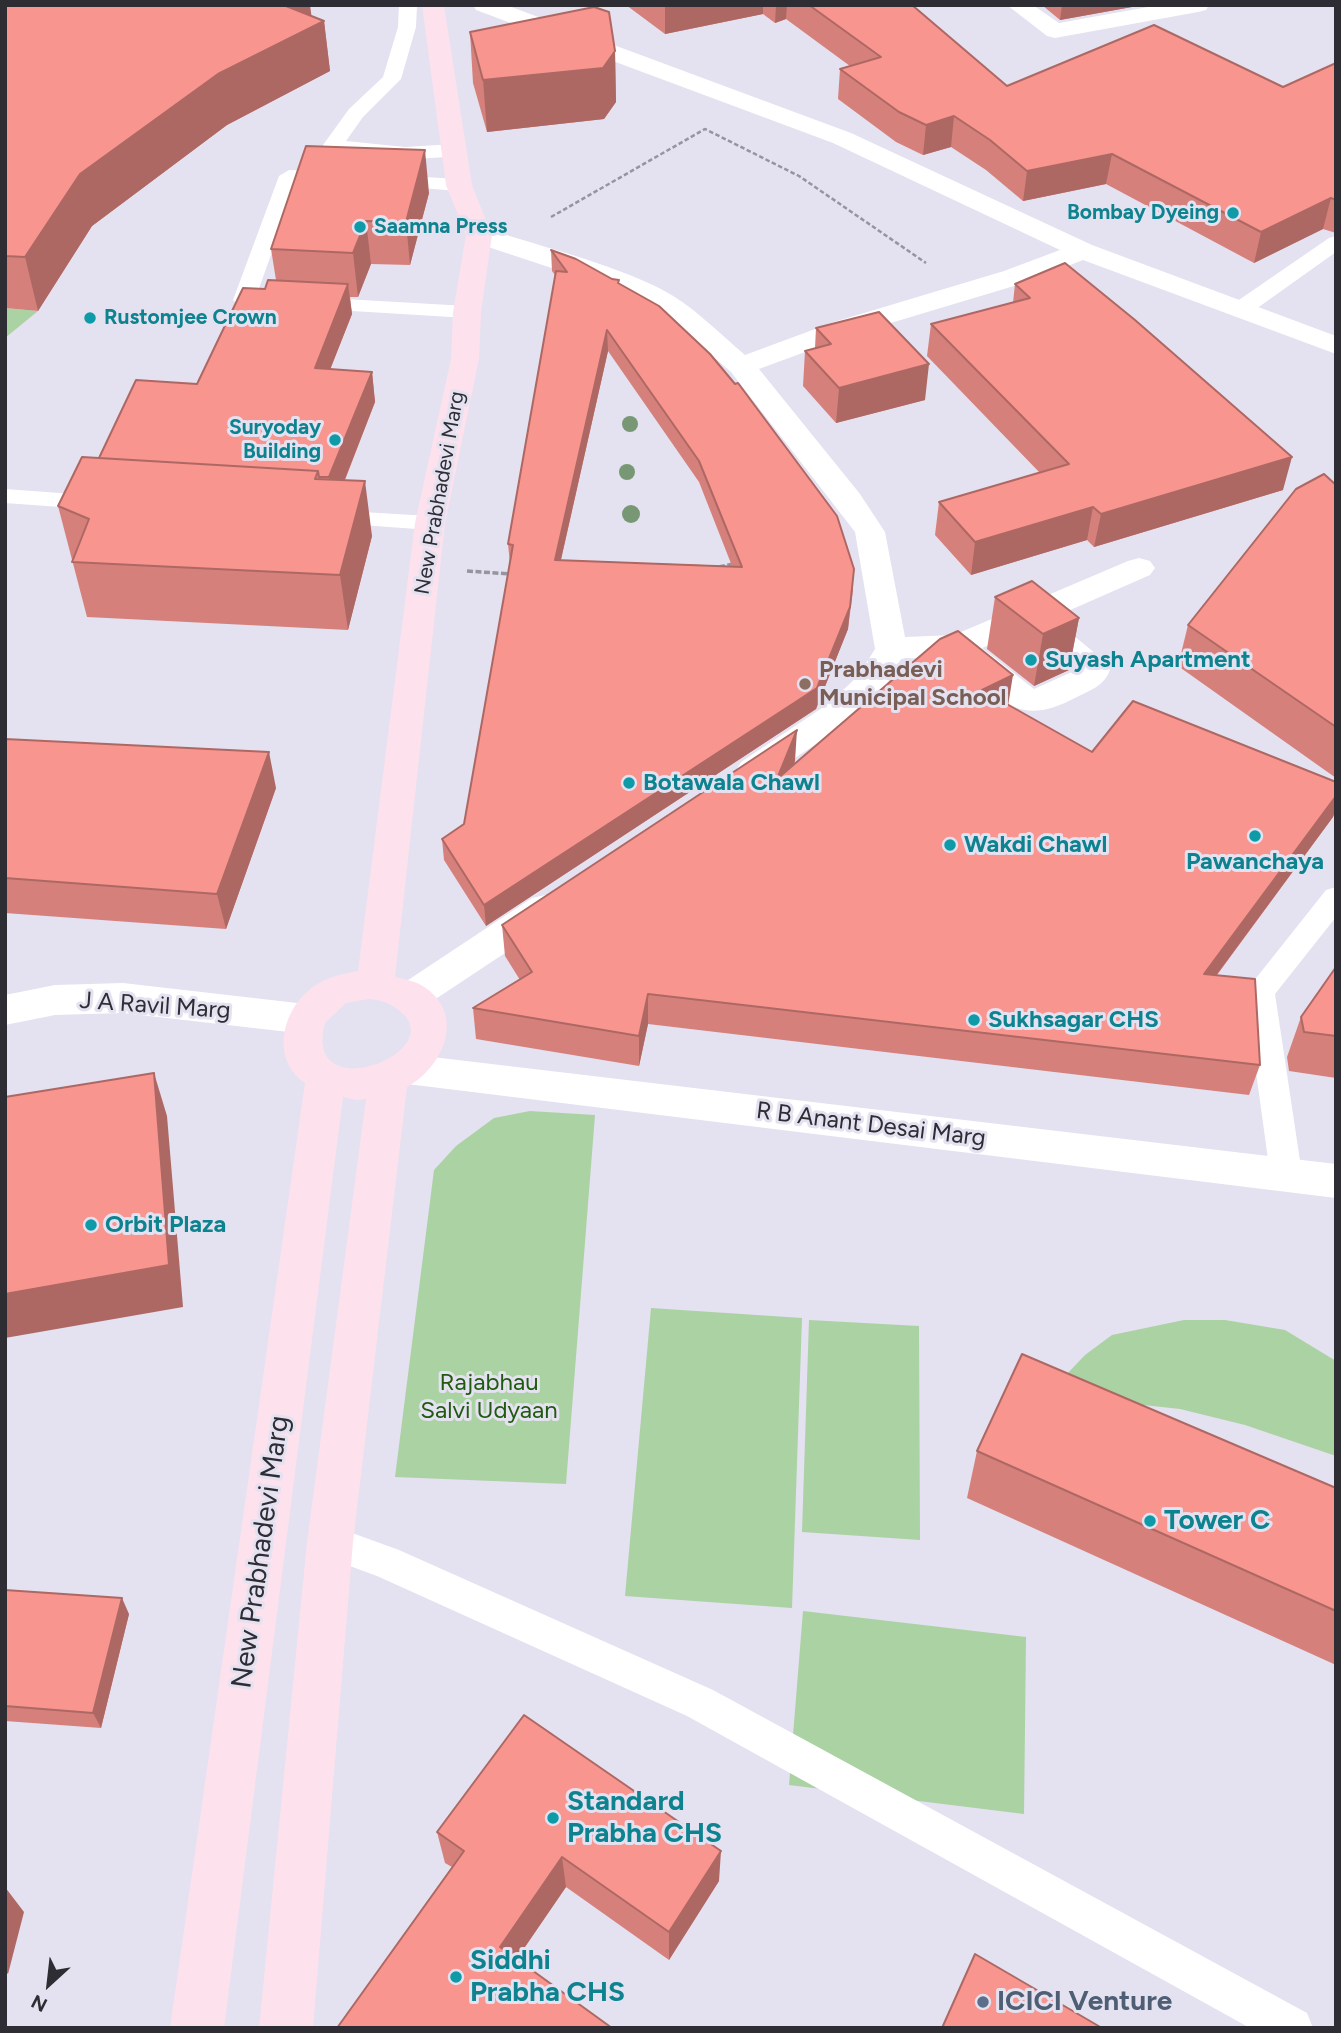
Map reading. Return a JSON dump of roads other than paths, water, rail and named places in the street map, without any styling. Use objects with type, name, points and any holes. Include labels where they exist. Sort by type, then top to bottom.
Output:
[{"type":"main road","points":[[433,5],[459,185],[479,235]]},
{"type":"main road","name":"New Prabhadevi Marg","points":[[375,985],[430,523],[465,359],[467,312],[479,235]]},
{"type":"main road","points":[[375,985],[395,988],[412,996],[424,1009],[429,1024],[429,1040],[421,1056],[398,1074],[367,1083],[346,1083],[326,1076],[312,1065],[302,1051],[300,1035],[306,1018],[317,1004],[333,993],[354,986],[375,985]]},
{"type":"main road","points":[[286,2028],[330,1542],[398,1074]]},
{"type":"main road","name":"New Prabhadevi Marg","points":[[197,2028],[326,1076]]},
{"type":"street","points":[[484,5],[842,138],[1083,251],[1336,346]]},
{"type":"street","points":[[1018,5],[1055,31],[1198,5]]},
{"type":"street","points":[[479,235],[652,295],[677,311],[741,366],[849,500],[870,532],[891,649],[870,684],[840,712],[725,788]]},
{"type":"street","points":[[741,366],[844,328],[968,291],[1083,251]]},
{"type":"street","points":[[891,649],[957,645],[1139,568]]},
{"type":"street","points":[[957,645],[1026,700],[1043,701],[1091,676],[1093,670],[1089,666],[1028,617]]},
{"type":"street","points":[[412,996],[564,895]]},
{"type":"street","name":"J A Ravil Marg","points":[[5,1010],[55,1000],[124,998],[306,1018]]},
{"type":"street","name":"R B Anant Desai Marg","points":[[398,1074],[1336,1181]]},
{"type":"lane","points":[[408,5],[407,27],[392,79],[356,113],[333,145],[405,153],[454,150]]},
{"type":"lane","points":[[459,185],[289,176],[244,300],[467,312]]},
{"type":"lane","points":[[1241,309],[1336,242]]},
{"type":"lane","points":[[5,496],[130,504]]},
{"type":"lane","points":[[311,516],[430,523]]},
{"type":"lane","points":[[1286,1174],[1260,992],[1336,897]]},
{"type":"lane","points":[[330,1542],[386,1562],[700,1703],[1292,2028]]},
{"type":"place","name":"Bombay Dyeing","points":[[1233,213]]},
{"type":"place","name":"Saamna Press","points":[[360,227]]},
{"type":"place","name":"Rustomjee Crown","points":[[90,318]]},
{"type":"place","name":"Suryoday Building","points":[[335,440]]},
{"type":"place","name":"Suyash Apartment","points":[[1031,660]]},
{"type":"place","name":"Prabhadevi Municipal School","points":[[805,684]]},
{"type":"place","name":"Botawala Chawl","points":[[629,783]]},
{"type":"place","name":"Pawanchaya","points":[[1255,836]]},
{"type":"place","name":"Wakdi Chawl","points":[[950,845]]},
{"type":"place","name":"Sukhsagar CHS","points":[[974,1020]]},
{"type":"place","name":"Orbit Plaza","points":[[91,1225]]},
{"type":"place","name":"Tower C","points":[[1150,1521]]},
{"type":"place","name":"Standard Prabha CHS","points":[[553,1818]]},
{"type":"place","name":"Siddhi Prabha CHS","points":[[456,1977]]},
{"type":"place","name":"ICICI Venture","points":[[983,2002]]},
{"type":"park label","name":"Rajabhau Salvi Udyaan","points":[[489,1397]]}]
